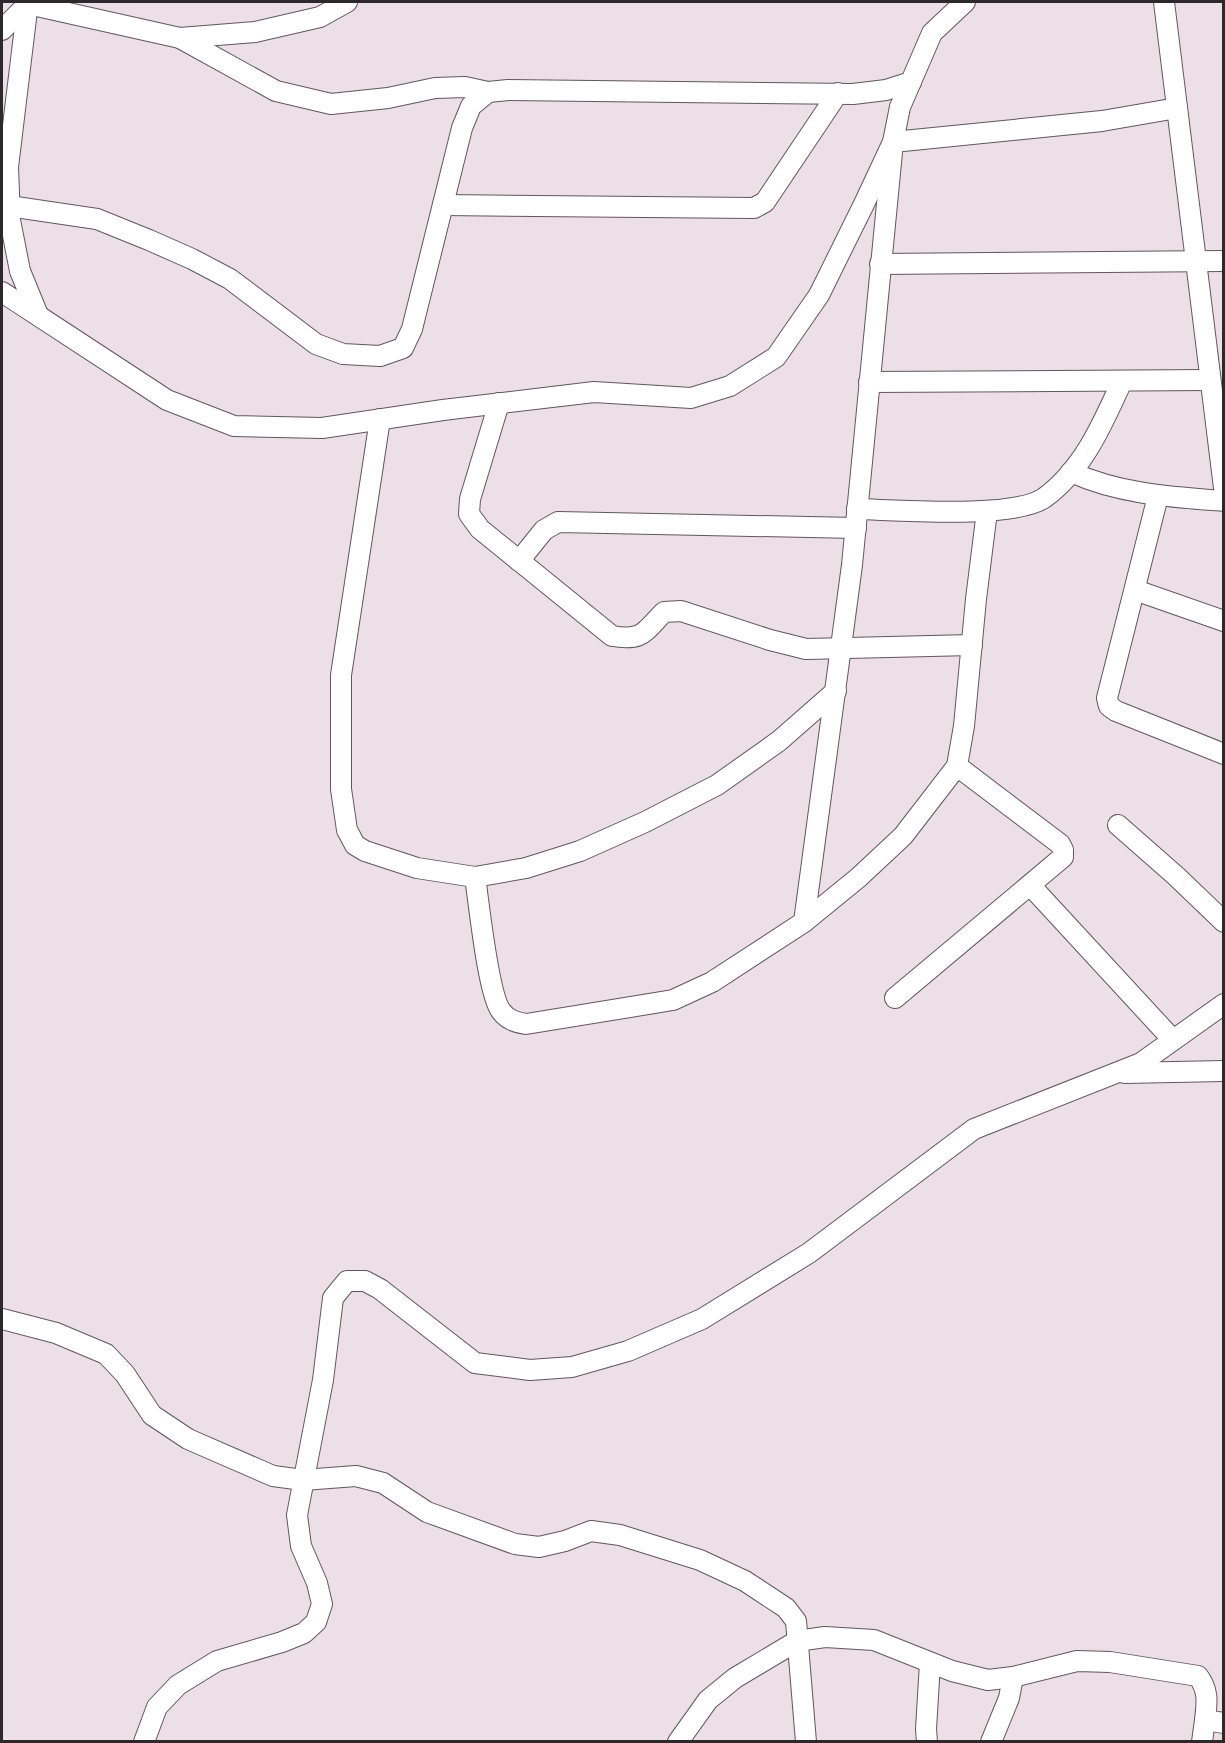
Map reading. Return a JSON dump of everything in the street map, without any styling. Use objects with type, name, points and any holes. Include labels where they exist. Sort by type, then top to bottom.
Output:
[{"type":"street","points":[[180,38],[255,32],[320,17],[347,2]]},
{"type":"street","points":[[804,922],[842,648],[857,519],[893,142],[900,107],[932,33],[964,2]]},
{"type":"street","points":[[1164,2],[1224,488]]},
{"type":"street","points":[[28,3],[180,38],[276,91],[331,104],[388,98],[435,88],[465,87],[488,92],[508,90],[838,93],[886,90],[911,82]]},
{"type":"street","points":[[2,30],[28,3]]},
{"type":"street","points":[[28,3],[8,167],[9,206],[20,271],[38,315]]},
{"type":"street","points":[[9,206],[98,219],[192,259],[230,279],[316,344],[343,354],[380,356],[403,348],[412,329],[462,128],[471,105],[488,92]]},
{"type":"street","points":[[443,205],[754,208],[765,202],[838,93]]},
{"type":"street","points":[[893,142],[1102,122],[1177,108]]},
{"type":"street","points":[[2,292],[167,400],[234,426],[322,428],[594,392],[691,398],[730,386],[777,357],[819,295],[893,142]]},
{"type":"street","points":[[880,264],[1224,261]]},
{"type":"street","points":[[519,561],[544,530],[558,522],[857,519],[1020,507],[1043,499],[1071,472],[1099,432],[1122,381]]},
{"type":"street","points":[[869,382],[1210,381]]},
{"type":"street","points":[[499,403],[470,499],[469,514],[480,529],[612,636],[629,639],[641,636],[664,612],[681,611],[770,640],[806,649],[972,645]]},
{"type":"street","points":[[380,419],[341,675],[341,789],[347,831],[355,845],[365,851],[417,868],[475,877],[526,868],[580,852],[717,785],[778,741],[836,692]]},
{"type":"street","points":[[1071,472],[1094,483],[1158,496],[1224,501]]},
{"type":"street","points":[[1158,496],[1107,698],[1109,706],[1116,711],[1224,754]]},
{"type":"street","points":[[475,877],[492,985],[500,1009],[510,1021],[526,1024],[673,1000],[712,982],[804,922],[858,878],[903,836],[957,765],[964,726],[987,511]]},
{"type":"street","points":[[1135,590],[1224,621]]},
{"type":"street","points":[[895,998],[1063,857],[1060,844],[957,765]]},
{"type":"street","points":[[1118,825],[1224,922]]},
{"type":"street","points":[[1030,885],[1173,1040]]},
{"type":"street","points":[[144,1742],[157,1707],[178,1684],[217,1661],[282,1642],[304,1633],[316,1622],[322,1604],[317,1583],[301,1546],[297,1515],[323,1380],[333,1298],[347,1281],[365,1281],[380,1289],[475,1363],[530,1370],[572,1367],[628,1351],[702,1319],[809,1253],[974,1129],[1141,1063],[1224,1004]]},
{"type":"street","points":[[1114,1073],[1224,1071]]},
{"type":"street","points":[[2,1319],[56,1334],[106,1354],[125,1374],[152,1415],[189,1439],[273,1476],[303,1480],[356,1476],[383,1483],[427,1512],[515,1544],[539,1546],[565,1541],[591,1531],[620,1535],[700,1560],[745,1581],[786,1608],[796,1622],[806,1742]]},
{"type":"street","points":[[678,1742],[708,1700],[735,1678],[797,1641],[825,1637],[874,1640],[952,1671],[988,1680],[1013,1677],[1077,1661],[1110,1662],[1198,1676],[1206,1687],[1214,1721],[1202,1742]]},
{"type":"street","points":[[927,1742],[930,1663]]},
{"type":"street","points":[[991,1742],[1009,1698],[1013,1677]]}]
